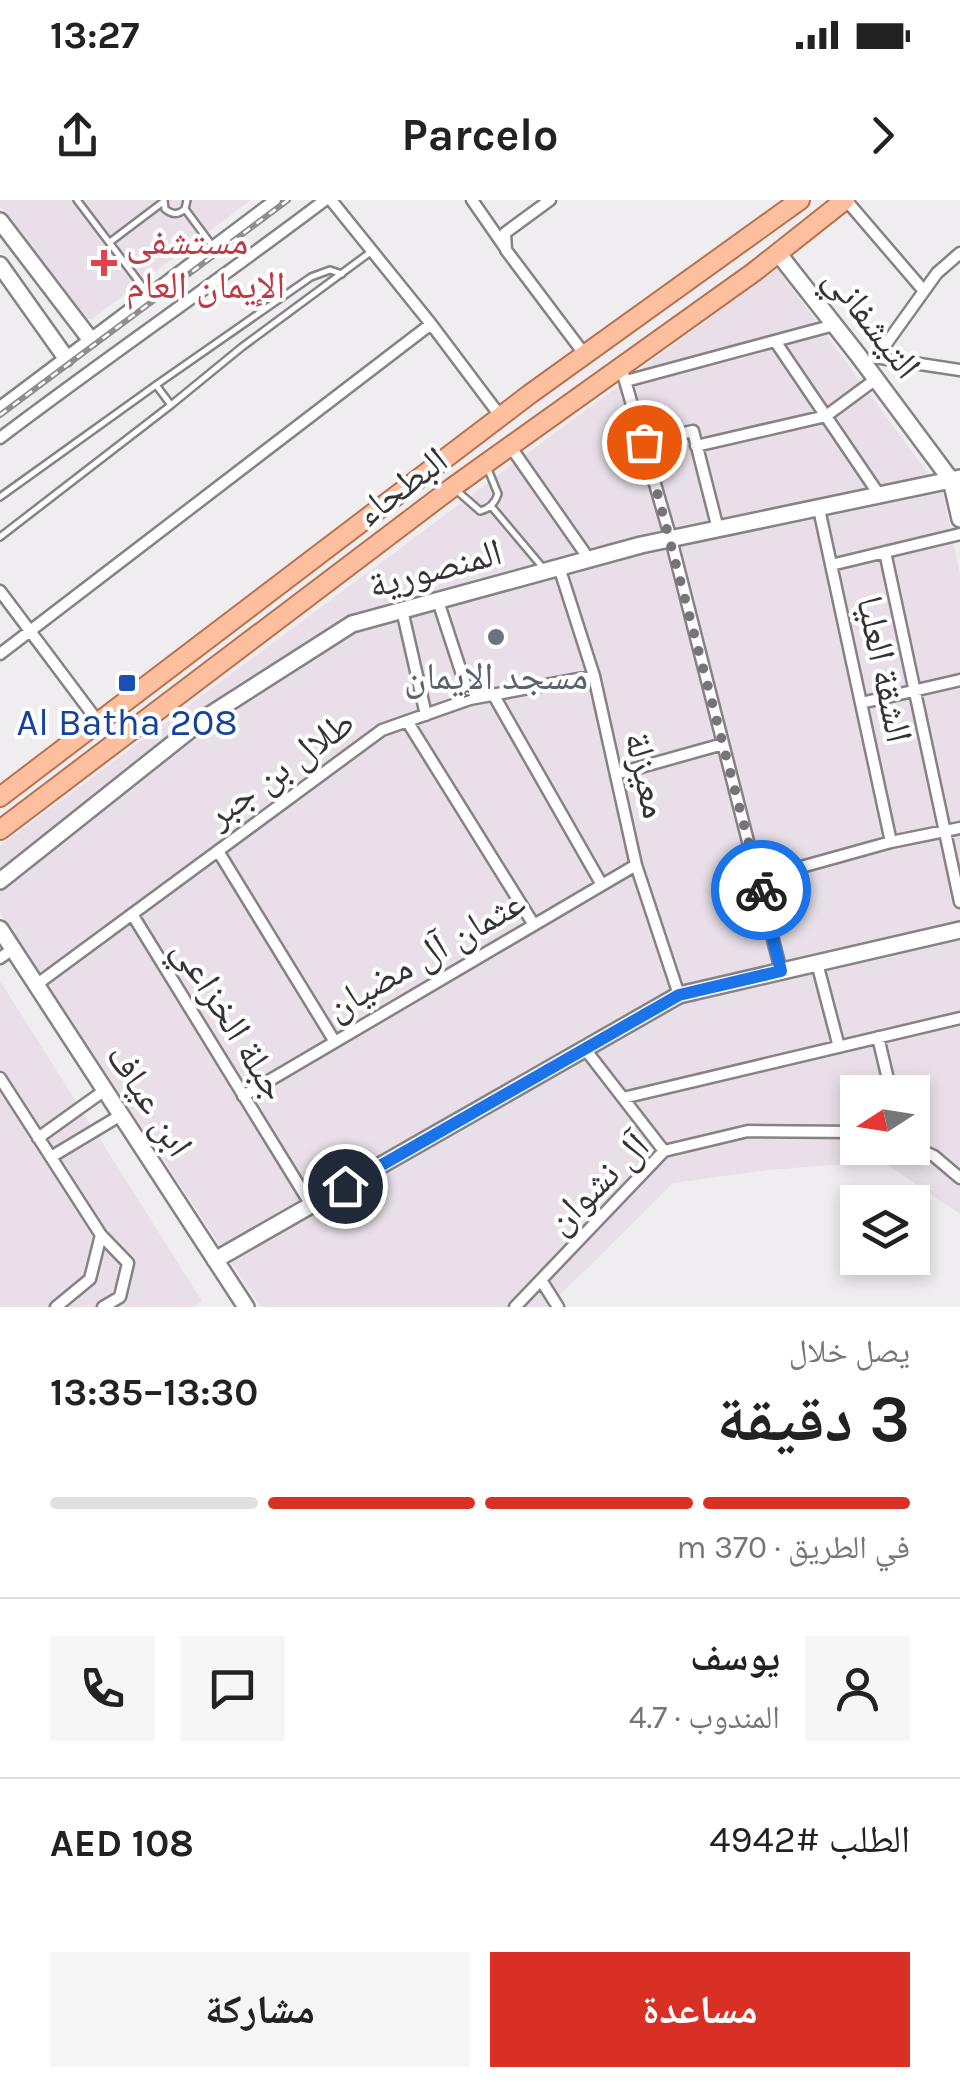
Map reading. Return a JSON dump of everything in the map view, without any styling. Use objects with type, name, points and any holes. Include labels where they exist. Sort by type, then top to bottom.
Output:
[{"type":"main road","name":"البطحاء","points":[[4,787],[100,722],[500,416],[800,200]]},
{"type":"main road","name":"البطحاء","points":[[0,830],[452,487],[624,374],[846,200]]},
{"type":"main road","points":[[413,482],[419,500],[437,499]]},
{"type":"main road","points":[[373,514],[384,510],[391,516],[392,528],[384,540]]},
{"type":"street","points":[[0,407],[275,200]]},
{"type":"street","points":[[0,438],[328,200],[431,324],[500,416]]},
{"type":"street","points":[[472,200],[584,355]]},
{"type":"street","points":[[506,250],[505,232],[550,200]]},
{"type":"street","points":[[846,200],[924,291]]},
{"type":"street","points":[[0,221],[90,340]]},
{"type":"street","name":"التيشفاني","points":[[778,253],[956,479]]},
{"type":"street","points":[[876,358],[937,272],[957,257]]},
{"type":"street","points":[[0,265],[66,358]]},
{"type":"street","points":[[0,654],[431,324]]},
{"type":"street","points":[[781,971],[624,374],[834,324]]},
{"type":"street","points":[[776,340],[880,496]]},
{"type":"street","points":[[858,355],[960,370]]},
{"type":"street","points":[[696,446],[826,416],[876,379]]},
{"type":"street","points":[[644,442],[693,431],[718,530]]},
{"type":"street","points":[[510,446],[589,559]]},
{"type":"street","points":[[956,479],[960,519]]},
{"type":"street","name":"المنصورية","points":[[0,880],[205,718],[352,624],[670,539],[956,479]]},
{"type":"street","name":"الشقة العليا","points":[[819,508],[891,842]]},
{"type":"street","points":[[831,564],[960,534]]},
{"type":"street","points":[[885,552],[960,902]]},
{"type":"street","name":"معيزلة","points":[[553,569],[594,676],[636,865],[679,995]]},
{"type":"street","points":[[0,591],[100,722]]},
{"type":"street","points":[[438,602],[470,699]]},
{"type":"street","points":[[402,610],[426,715]]},
{"type":"street","name":"طلال بن جبر","points":[[36,985],[382,730],[470,699],[594,676]]},
{"type":"street","points":[[861,704],[960,680]]},
{"type":"street","points":[[493,694],[602,886]]},
{"type":"street","points":[[408,721],[534,925]]},
{"type":"street","points":[[616,774],[723,744]]},
{"type":"street","points":[[758,879],[891,842],[960,828]]},
{"type":"street","points":[[218,851],[335,1042]]},
{"type":"street","name":"عثمان آل مضيان","points":[[243,1096],[636,865]]},
{"type":"street","name":"جبلة الخزاعي","points":[[132,914],[310,1205]]},
{"type":"street","name":"ابن عياف","points":[[0,929],[6,953],[36,985],[215,1260],[239,1305]]},
{"type":"street","points":[[215,1260],[679,995],[960,930]]},
{"type":"street","points":[[817,963],[839,1046]]},
{"type":"street","points":[[623,1098],[960,1018]]},
{"type":"street","points":[[878,1037],[887,1075]]},
{"type":"street","points":[[585,1048],[664,1151]]},
{"type":"street","points":[[0,1078],[101,1236],[128,1263],[120,1298],[102,1307]]},
{"type":"street","points":[[38,1138],[105,1090]]},
{"type":"street","points":[[51,1157],[121,1115]]},
{"type":"street","name":"آل نشوان","points":[[515,1307],[664,1151],[748,1131],[840,1132]]},
{"type":"street","points":[[930,1154],[960,1178]]},
{"type":"street","points":[[56,1307],[90,1280],[101,1236]]},
{"type":"street","points":[[540,1280],[558,1307]]},
{"type":"lane","points":[[77,200],[149,294]]},
{"type":"lane","points":[[186,200],[186,209],[214,246]]},
{"type":"lane","points":[[110,242],[164,201],[172,214],[186,209]]},
{"type":"lane","points":[[0,537],[172,406],[242,347],[372,251]]},
{"type":"lane","points":[[0,497],[311,278],[330,270],[342,274]]},
{"type":"lane","points":[[156,384],[172,406]]},
{"type":"lane","points":[[452,487],[480,511],[491,506],[497,490],[486,464]]},
{"type":"lane","points":[[491,506],[553,569]]},
{"type":"shaded area","name":"مستشفى الإيمان العام","points":[[0,200],[251,200],[92,319],[83,319],[0,206]]},
{"type":"shaded area","points":[[777,268],[943,494],[960,574],[960,1214],[930,1194],[930,1185],[917,1185],[888,1165],[930,1165],[930,1075],[840,1075],[840,1164],[673,1183],[548,1307],[261,1307],[0,913],[0,846]]},
{"type":"shaded area","points":[[0,981],[202,1301],[192,1307],[0,1307]]},
{"type":"railway","points":[[0,415],[288,200]]},
{"type":"way so far","points":[[644,442],[761,890]]},
{"type":"place","name":"مستشفى الإيمان العام","points":[[104,263]]},
{"type":"place","name":"مسجد الإيمان","points":[[496,637]]},
{"type":"place","name":"Al Batha 208","points":[[127,683]]},
{"type":"route","points":[[345,1186],[679,995],[781,971],[761,890]]}]
